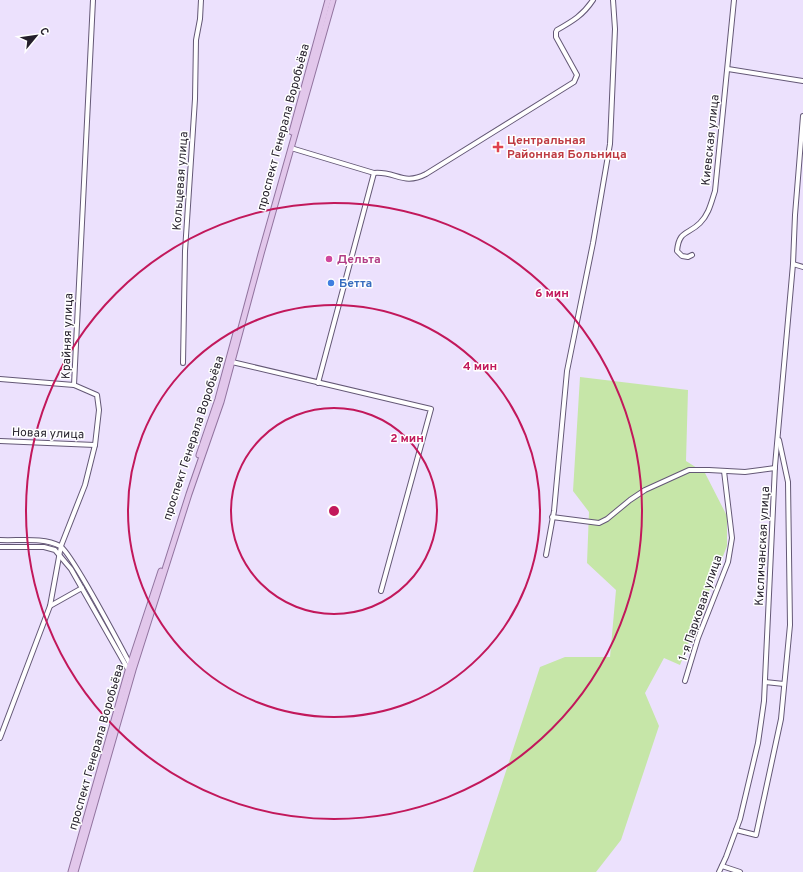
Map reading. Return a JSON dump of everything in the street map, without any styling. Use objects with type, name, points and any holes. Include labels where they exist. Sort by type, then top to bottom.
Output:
[{"type":"main road","points":[[328,0],[329,8]]},
{"type":"main road","points":[[329,8],[333,0]]},
{"type":"main road","name":"проспект Генерала Воробьёва","points":[[74,871],[131,672],[221,402],[329,8]]},
{"type":"main road","name":"проспект Генерала Воробьёва","points":[[131,672],[130,665],[218,399],[329,8]]},
{"type":"street","name":"Крайняя улица","points":[[0,738],[50,606],[62,546],[85,484],[95,445],[99,410],[97,395],[74,384],[93,0]]},
{"type":"street","name":"Кольцевая улица","points":[[183,363],[185,251],[195,99],[196,40],[200,19],[201,0]]},
{"type":"street","points":[[291,148],[374,173],[384,172],[405,179],[416,179],[421,177],[571,84],[576,79],[578,75],[556,37],[556,32],[579,17],[593,0]]},
{"type":"street","points":[[546,555],[552,517],[567,371],[593,243],[610,144],[615,29],[613,0]]},
{"type":"street","name":"Киевская улица","points":[[692,255],[688,257],[682,256],[677,251],[678,243],[682,236],[700,223],[709,211],[715,191],[734,0]]},
{"type":"street","points":[[728,69],[803,81]]},
{"type":"street","name":"Кисличанская улица","points":[[719,872],[740,819],[758,743],[764,701],[775,468],[793,264],[795,215],[803,116]]},
{"type":"street","points":[[318,383],[374,173]]},
{"type":"street","points":[[793,264],[803,266]]},
{"type":"street","points":[[232,362],[431,409],[381,591]]},
{"type":"street","points":[[0,380],[74,384]]},
{"type":"street","points":[[736,830],[756,835],[781,719],[790,625],[788,482],[778,436]]},
{"type":"street","name":"Новая улица","points":[[0,441],[95,445]]},
{"type":"street","points":[[552,517],[599,523],[607,519],[644,490],[689,470],[745,472],[775,468]]},
{"type":"street","name":"1-я Парковая улица","points":[[685,681],[698,638],[728,562],[732,538],[724,471]]},
{"type":"street","points":[[0,540],[44,541],[62,546],[76,567],[130,665]]},
{"type":"street","points":[[0,547],[44,547],[55,550],[71,569],[131,672]]},
{"type":"street","points":[[50,606],[82,588]]},
{"type":"street","points":[[765,682],[784,684]]},
{"type":"street","points":[[722,866],[740,872]]},
{"type":"green space","points":[[580,377],[688,390],[686,461],[705,473],[727,516],[727,546],[680,665],[664,658],[645,693],[659,726],[621,840],[596,872],[473,872],[540,667],[565,657],[610,657],[616,590],[587,563],[589,512],[573,491]]},
{"type":"place","name":"Центральная Районная Больница","points":[[498,147]]},
{"type":"place","name":"Дельта","points":[[329,259]]},
{"type":"place","name":"Бетта","points":[[331,283]]}]
